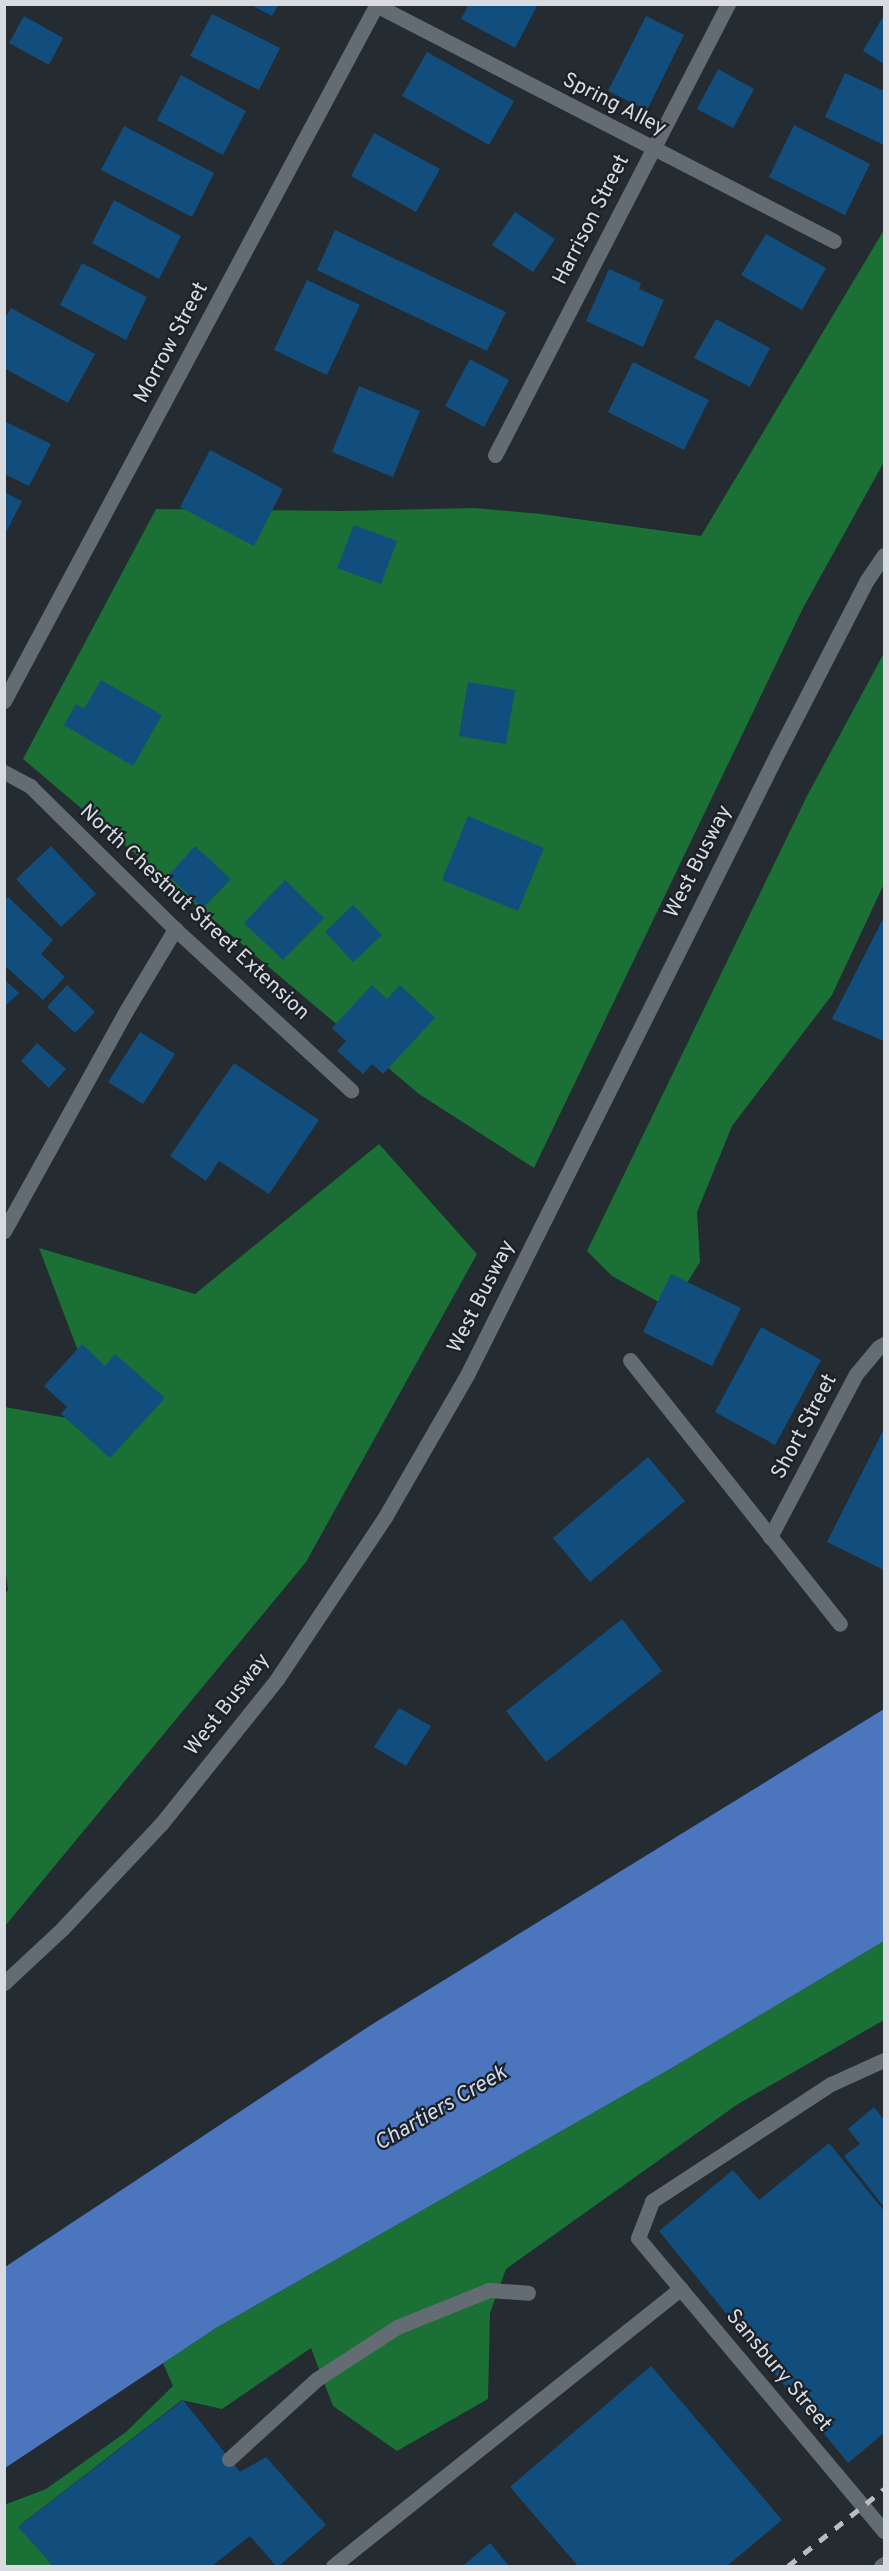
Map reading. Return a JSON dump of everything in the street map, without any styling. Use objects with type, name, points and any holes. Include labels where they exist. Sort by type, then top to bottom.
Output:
[{"type":"street","name":"Harrison Street","points":[[495,455],[728,4]]},
{"type":"street","name":"Spring Alley","points":[[376,5],[834,241]]},
{"type":"street","name":"Morrow Street","points":[[4,701],[376,5]]},
{"type":"street","name":"West Busway","points":[[4,1983],[62,1929],[161,1824],[277,1679],[385,1517],[467,1375],[777,754],[867,580],[885,555]]},
{"type":"street","name":"North Chestnut Street Extension","points":[[4,772],[30,786],[175,929],[351,1090]]},
{"type":"street","points":[[4,1231],[126,1011],[175,929]]},
{"type":"street","name":"Short Street","points":[[770,1537],[856,1374],[879,1347],[885,1344]]},
{"type":"street","points":[[630,1360],[840,1624]]},
{"type":"street","name":"Sansbury Street","points":[[885,2060],[831,2084],[652,2201],[638,2238],[885,2531]]},
{"type":"street","points":[[333,2566],[681,2288]]},
{"type":"street","points":[[229,2459],[317,2379],[397,2327],[489,2290],[528,2293]]},
{"type":"green space","points":[[884,230],[884,462],[803,608],[534,1168],[419,1094],[23,759],[156,509],[343,511],[474,508],[541,514],[701,536]]},
{"type":"green space","points":[[884,653],[884,884],[832,995],[732,1126],[697,1212],[700,1262],[671,1309],[612,1276],[587,1251],[807,796]]},
{"type":"green space","points":[[379,1144],[477,1254],[306,1562],[5,1926],[4,1595],[8,1590],[4,1559],[5,1407],[106,1425],[39,1248],[195,1294]]},
{"type":"green space","points":[[884,1941],[884,2020],[738,2104],[506,2269],[490,2313],[488,2399],[397,2451],[333,2406],[311,2348],[222,2409],[182,2400],[19,2526],[53,2566],[5,2566],[4,2505],[46,2489],[126,2432],[173,2386],[163,2363],[216,2328],[670,2069]]},
{"type":"water","name":"Chartiers Creek","points":[[884,1709],[884,1941],[670,2069],[216,2328],[5,2468],[5,2267],[371,2025]]},
{"type":"building","points":[[469,4],[538,4],[515,48],[461,19]]},
{"type":"building","points":[[251,5],[278,5],[272,16]]},
{"type":"building","points":[[212,14],[280,48],[259,90],[190,56]]},
{"type":"building","points":[[884,15],[884,64],[863,51]]},
{"type":"building","points":[[24,16],[63,38],[49,65],[9,43]]},
{"type":"building","points":[[646,16],[684,35],[647,110],[608,91]]},
{"type":"building","points":[[427,52],[514,101],[489,145],[402,96]]},
{"type":"building","points":[[718,69],[754,89],[733,128],[697,109]]},
{"type":"building","points":[[845,73],[884,91],[884,145],[825,117]]},
{"type":"building","points":[[181,75],[246,111],[223,155],[157,120]]},
{"type":"building","points":[[794,125],[870,164],[845,215],[769,177]]},
{"type":"building","points":[[124,126],[214,173],[192,217],[101,170]]},
{"type":"building","points":[[374,133],[440,169],[416,212],[351,176]]},
{"type":"building","points":[[114,200],[181,236],[159,279],[92,243]]},
{"type":"building","points":[[515,212],[555,239],[533,272],[492,245]]},
{"type":"building","points":[[335,230],[506,312],[487,351],[317,270]]},
{"type":"building","points":[[766,234],[826,268],[802,310],[741,275]]},
{"type":"building","points":[[82,263],[147,297],[126,340],[60,305]]},
{"type":"building","points":[[609,269],[641,283],[639,289],[664,300],[643,347],[586,321]]},
{"type":"building","points":[[307,280],[360,305],[327,375],[274,350]]},
{"type":"building","points":[[11,308],[95,354],[68,403],[4,368],[4,320]]},
{"type":"building","points":[[716,319],[770,348],[750,387],[694,358]]},
{"type":"building","points":[[470,359],[509,380],[484,427],[445,406]]},
{"type":"building","points":[[633,362],[709,400],[684,450],[608,412]]},
{"type":"building","points":[[359,386],[420,411],[393,477],[332,452]]},
{"type":"building","points":[[4,421],[51,444],[29,486],[4,474]]},
{"type":"building","points":[[210,450],[283,489],[254,546],[180,507]]},
{"type":"building","points":[[4,492],[22,501],[4,536]]},
{"type":"building","points":[[354,525],[397,541],[381,584],[337,568]]},
{"type":"building","points":[[101,680],[162,715],[133,766],[64,725],[76,704],[84,709]]},
{"type":"building","points":[[468,682],[515,690],[506,744],[459,736]]},
{"type":"building","points":[[468,816],[544,848],[518,911],[442,880]]},
{"type":"building","points":[[51,846],[96,894],[61,927],[16,879]]},
{"type":"building","points":[[195,846],[231,879],[203,908],[168,876]]},
{"type":"building","points":[[285,880],[324,918],[283,960],[244,923]]},
{"type":"building","points":[[8,897],[53,940],[41,954],[65,977],[43,1000],[4,965],[4,901]]},
{"type":"building","points":[[353,905],[382,935],[353,962],[325,932]]},
{"type":"building","points":[[884,917],[884,1041],[832,1019]]},
{"type":"building","points":[[4,979],[19,993],[4,1007]]},
{"type":"building","points":[[67,985],[95,1012],[75,1033],[47,1007]]},
{"type":"building","points":[[372,985],[387,999],[400,985],[435,1018],[383,1074],[372,1064],[363,1074],[337,1051],[346,1041],[332,1028]]},
{"type":"building","points":[[140,1032],[175,1054],[143,1104],[108,1082]]},
{"type":"building","points":[[37,1043],[66,1069],[49,1088],[21,1061]]},
{"type":"building","points":[[234,1063],[319,1120],[269,1194],[219,1161],[206,1181],[170,1156]]},
{"type":"building","points":[[671,1274],[741,1308],[712,1366],[643,1332]]},
{"type":"building","points":[[761,1327],[821,1360],[775,1445],[715,1412]]},
{"type":"building","points":[[82,1344],[105,1366],[115,1354],[165,1398],[110,1458],[61,1414],[67,1407],[44,1386]]},
{"type":"building","points":[[884,1429],[884,1570],[827,1542]]},
{"type":"building","points":[[648,1457],[685,1501],[590,1582],[553,1538]]},
{"type":"building","points":[[622,1619],[662,1671],[546,1762],[506,1711]]},
{"type":"building","points":[[399,1708],[431,1726],[406,1766],[374,1747]]},
{"type":"building","points":[[874,2107],[884,2120],[884,2207],[844,2156],[860,2144],[848,2129]]},
{"type":"building","points":[[829,2143],[884,2211],[884,2433],[848,2463],[659,2231],[733,2170],[759,2200]]},
{"type":"building","points":[[651,2366],[782,2520],[727,2566],[578,2566],[510,2487]]},
{"type":"building","points":[[183,2400],[240,2472],[266,2457],[326,2525],[279,2566],[276,2566],[250,2536],[212,2566],[53,2566],[18,2527]]},
{"type":"building","points":[[490,2543],[509,2566],[463,2566]]},
{"type":"railway","points":[[788,2566],[884,2489]]}]
